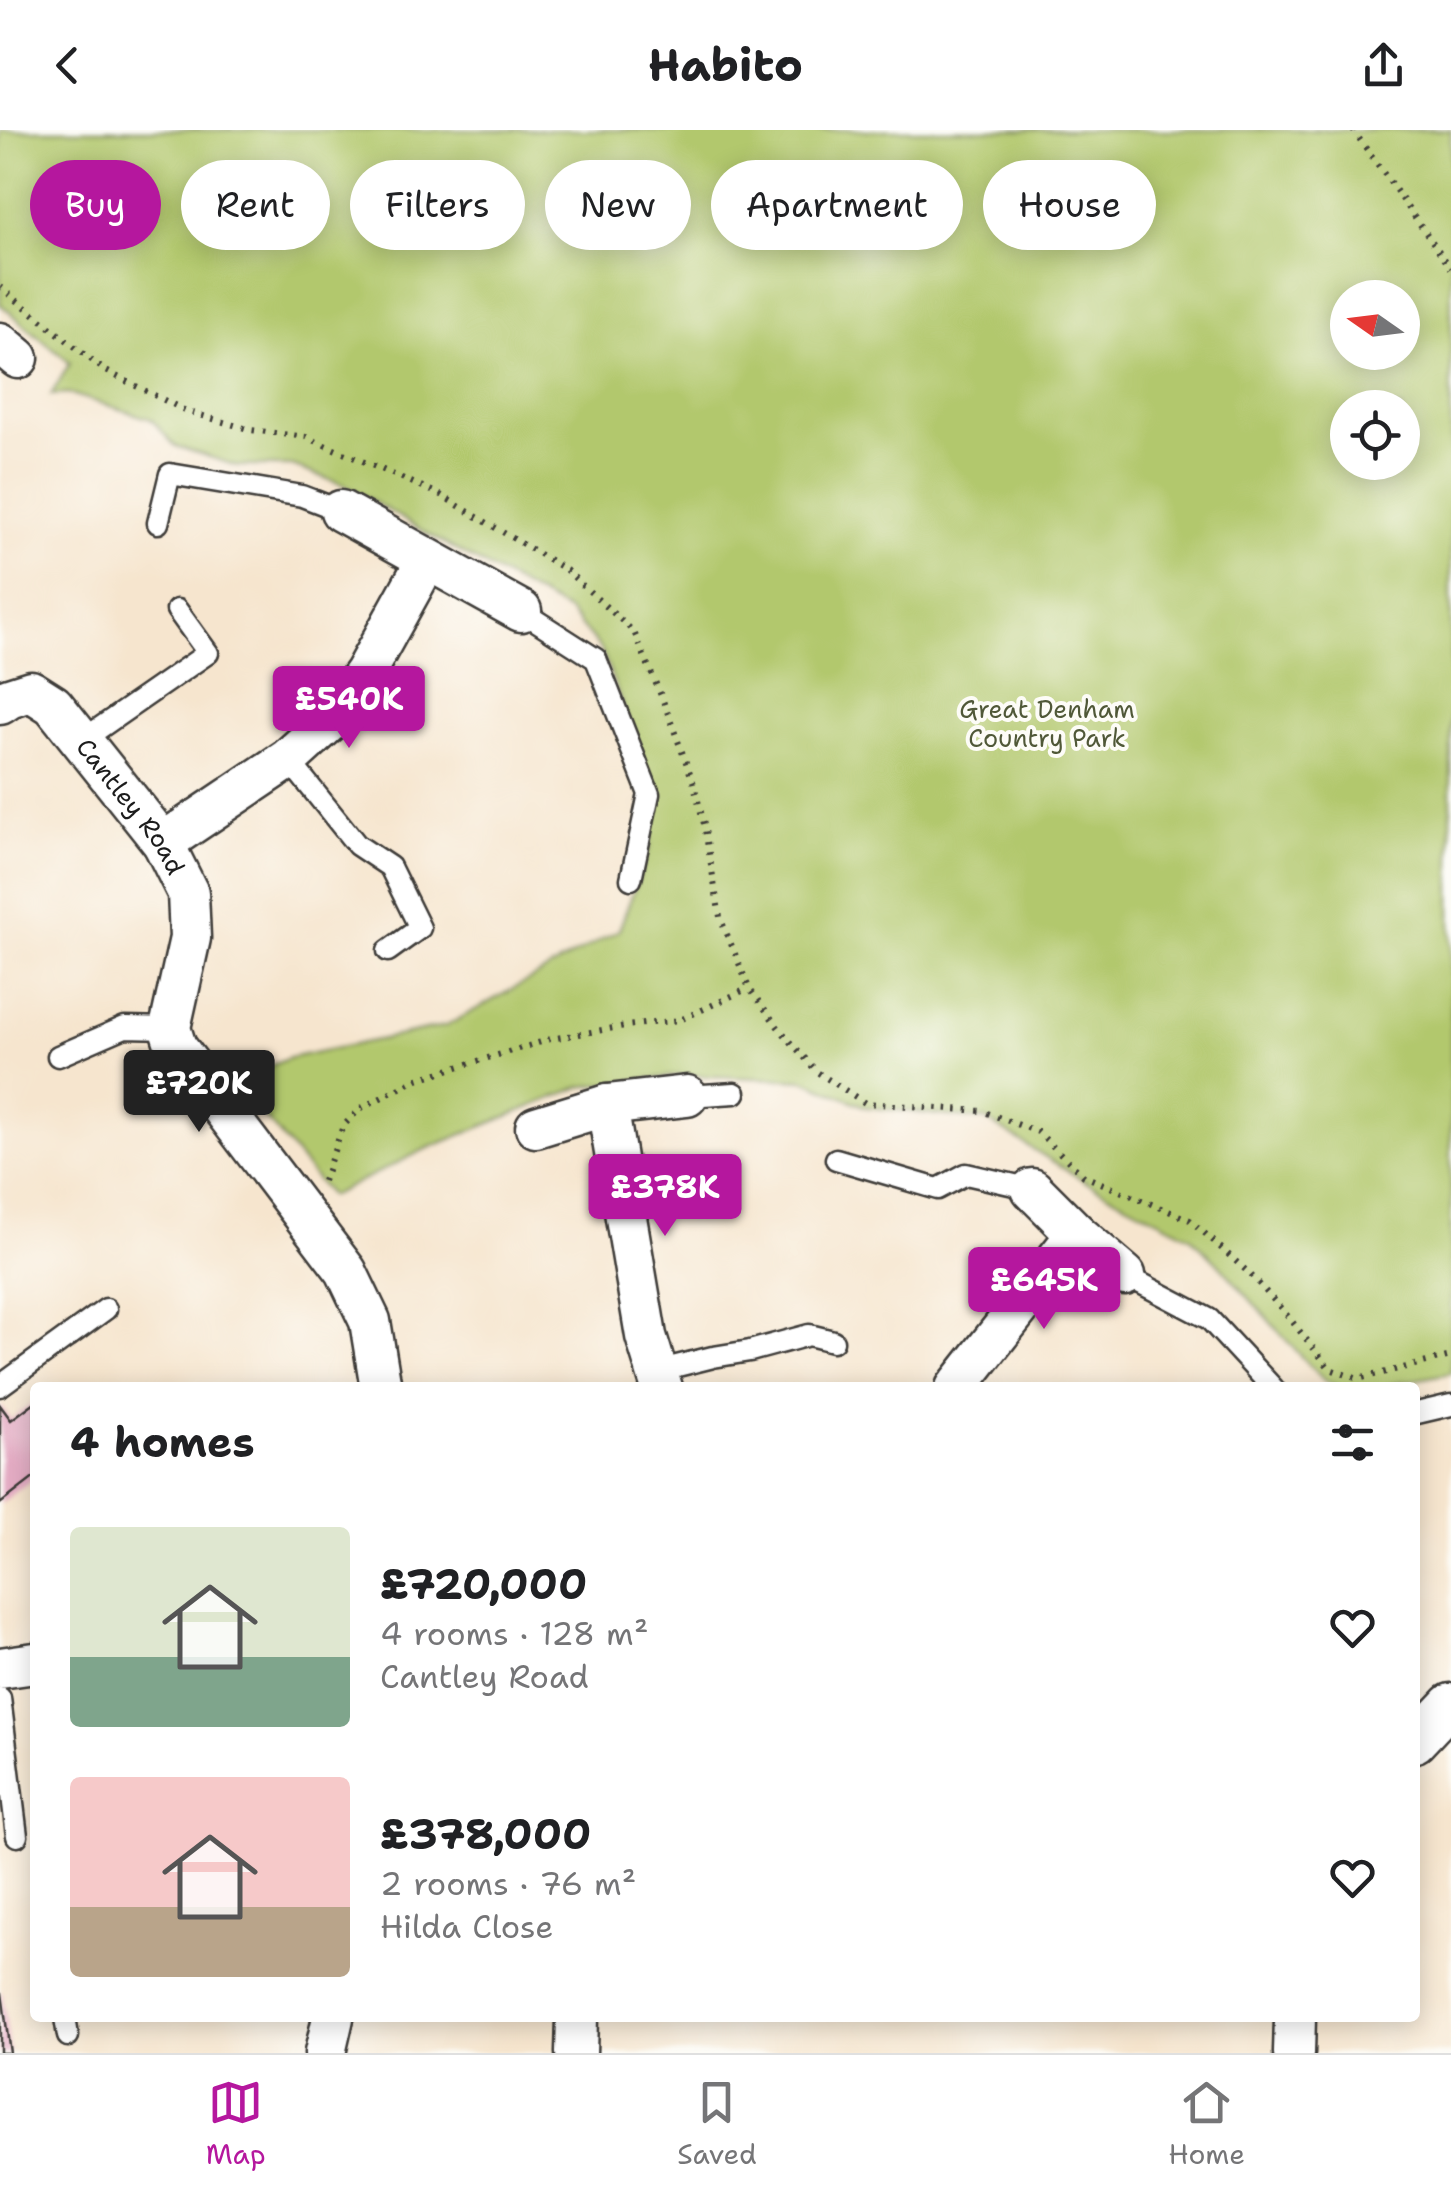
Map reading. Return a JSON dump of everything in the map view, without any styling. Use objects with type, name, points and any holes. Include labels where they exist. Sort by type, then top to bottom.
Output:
[{"type":"street","points":[[341,510],[521,612]]},
{"type":"street","points":[[163,843],[288,759],[332,720],[365,672],[427,560]]},
{"type":"street","name":"Cantley Road","points":[[0,704],[31,691],[53,704],[163,843],[188,893],[190,938],[170,1028]]},
{"type":"street","points":[[170,1028],[176,1048],[346,1271],[370,1320],[380,1382]]},
{"type":"street","points":[[536,1128],[607,1106],[687,1096]]},
{"type":"street","points":[[607,1106],[646,1336],[659,1379]]},
{"type":"street","points":[[1032,1189],[1125,1276]]},
{"type":"street","points":[[961,1382],[1077,1234]]},
{"type":"street","points":[[0,1668],[30,1664]]},
{"type":"street","points":[[1420,1732],[1451,1704]]},
{"type":"street","points":[[325,2053],[331,2022]]},
{"type":"street","points":[[576,2053],[578,2022]]},
{"type":"street","points":[[1294,2053],[1295,2022]]},
{"type":"lane","points":[[158,523],[170,474],[302,496],[341,510]]},
{"type":"lane","points":[[81,741],[208,653],[177,610]]},
{"type":"lane","points":[[521,612],[596,660],[649,794],[632,879]]},
{"type":"lane","points":[[288,759],[356,845],[390,867],[420,928],[388,950]]},
{"type":"lane","points":[[58,1056],[125,1028],[170,1028]]},
{"type":"lane","points":[[687,1096],[735,1094]]},
{"type":"lane","points":[[836,1159],[938,1189],[966,1174],[1032,1189]]},
{"type":"lane","points":[[1125,1276],[1209,1319],[1267,1382]]},
{"type":"lane","points":[[0,1386],[106,1309]]},
{"type":"lane","points":[[659,1379],[713,1357],[750,1352],[810,1335],[833,1341]]},
{"type":"lane","points":[[1420,1412],[1451,1405]]},
{"type":"lane","points":[[0,1698],[17,1836]]},
{"type":"path","points":[[1353,130],[1451,268]]},
{"type":"path","points":[[0,287],[104,370],[186,411],[251,430],[306,437],[439,494],[566,570],[634,632],[692,781],[704,824],[720,917],[749,988],[818,1072],[866,1103],[982,1111],[1038,1132],[1084,1176],[1190,1220],[1250,1274],[1330,1369],[1358,1379],[1451,1356]]},
{"type":"path","points":[[308,1222],[343,1126],[360,1108],[418,1079],[551,1039],[680,1020],[749,988]]},
{"type":"green space","name":"Great Denham Country Park","points":[[0,130],[1451,130],[1451,1373],[1403,1382],[1325,1381],[1190,1236],[1086,1182],[986,1120],[866,1107],[804,1080],[680,1075],[580,1087],[426,1149],[330,1196],[235,1081],[289,1058],[446,1026],[619,930],[650,847],[655,794],[602,651],[569,612],[347,486],[292,466],[237,466],[175,446],[151,419],[71,394],[51,395],[70,363],[0,304]]},
{"type":"building","points":[[0,1405],[11,1420],[30,1406],[30,1481],[0,1504]]},
{"type":"building","points":[[2,1993],[10,2053],[0,2053]]}]
